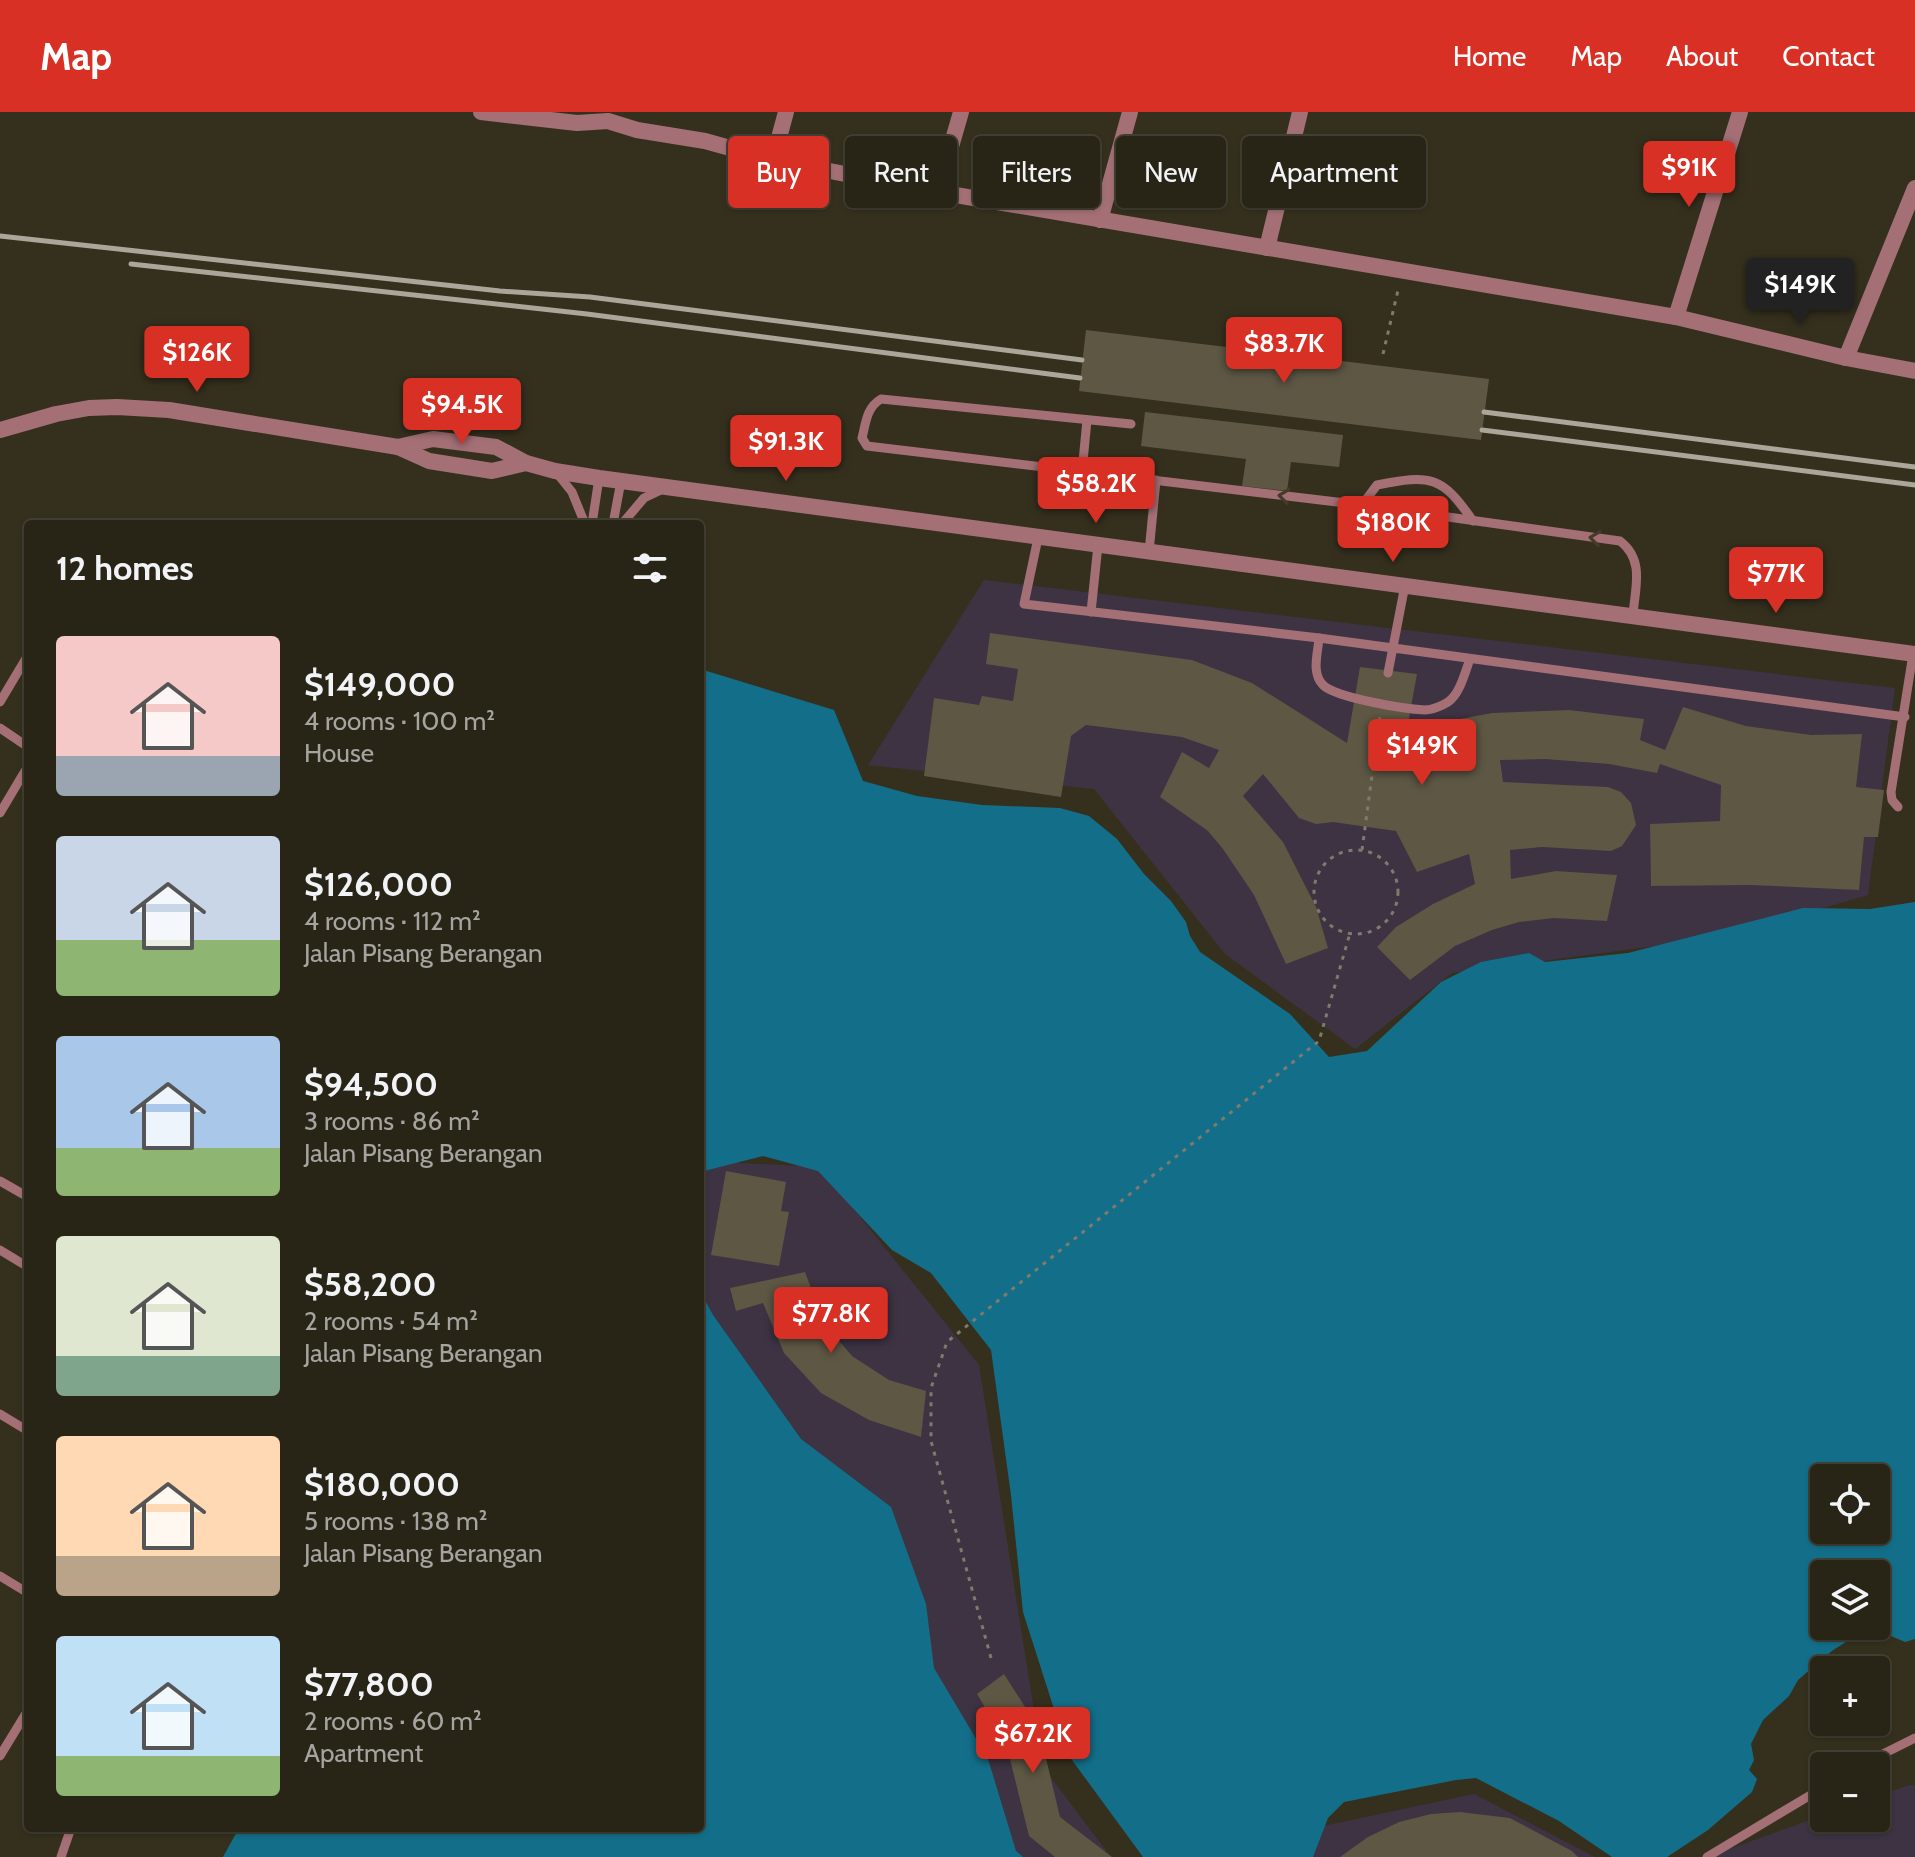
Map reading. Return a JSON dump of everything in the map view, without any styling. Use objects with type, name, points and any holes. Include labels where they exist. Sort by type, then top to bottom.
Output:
[{"type":"street","points":[[481,112],[577,123],[610,117],[637,130],[728,147]]},
{"type":"street","points":[[780,136],[786,112]]},
{"type":"street","points":[[954,136],[961,112]]},
{"type":"street","points":[[1100,220],[1130,112]]},
{"type":"street","points":[[1267,248],[1300,112]]},
{"type":"street","points":[[1676,317],[1740,112]]},
{"type":"street","points":[[1846,358],[1915,188]]},
{"type":"street","points":[[957,195],[1676,317],[1846,358],[1915,371]]},
{"type":"street","points":[[0,430],[89,408],[169,410],[398,447],[429,461],[492,471],[526,463]]},
{"type":"street","points":[[398,447],[433,439],[496,447],[526,463],[599,478],[1914,654]]},
{"type":"street","points":[[429,461],[433,439]]},
{"type":"street","points":[[492,471],[496,447]]},
{"type":"lane","points":[[1131,424],[881,399],[872,404],[868,411],[862,438],[867,446],[1362,505],[1620,541],[1631,550],[1636,562],[1633,615]]},
{"type":"lane","points":[[1082,472],[1087,420]]},
{"type":"lane","points":[[555,471],[572,492],[583,520]]},
{"type":"lane","points":[[593,520],[599,478]]},
{"type":"lane","points":[[1362,505],[1377,485],[1429,479],[1456,497],[1473,521]]},
{"type":"lane","points":[[1149,552],[1156,480]]},
{"type":"lane","points":[[614,520],[621,481]]},
{"type":"lane","points":[[625,520],[644,498],[670,487]]},
{"type":"lane","points":[[1038,538],[1024,604],[1319,638],[1905,717]]},
{"type":"lane","points":[[1091,612],[1098,545]]},
{"type":"lane","points":[[1388,673],[1405,585]]},
{"type":"lane","points":[[1319,638],[1316,674],[1324,686],[1336,693],[1428,710],[1449,702],[1470,659]]},
{"type":"lane","points":[[1898,807],[1892,800],[1891,792],[1914,654]]},
{"type":"lane","points":[[0,702],[24,662]]},
{"type":"lane","points":[[0,728],[24,744]]},
{"type":"lane","points":[[0,813],[24,773]]},
{"type":"lane","points":[[0,1181],[24,1195]]},
{"type":"lane","points":[[0,1250],[24,1265]]},
{"type":"lane","points":[[0,1414],[24,1429]]},
{"type":"lane","points":[[0,1576],[24,1591]]},
{"type":"lane","points":[[0,1756],[24,1717]]},
{"type":"lane","points":[[1887,1752],[1915,1738]]},
{"type":"lane","points":[[1707,1857],[1810,1795]]},
{"type":"lane","points":[[61,1857],[70,1832]]},
{"type":"path","points":[[1383,354],[1403,271]]},
{"type":"path","points":[[1362,850],[1382,703]]},
{"type":"path","points":[[1362,850],[1376,855],[1395,876],[1398,890],[1396,905],[1389,918],[1378,927],[1364,933],[1350,933],[1337,930],[1327,922],[1314,899],[1314,886],[1318,873],[1336,855],[1362,850]]},
{"type":"path","points":[[991,1658],[931,1441],[931,1388],[947,1342],[1319,1041],[1350,933]]},
{"type":"shaded area","points":[[984,580],[1895,688],[1868,895],[1722,937],[1452,973],[1355,1049],[1225,954],[1094,789],[868,765]]},
{"type":"shaded area","points":[[704,1161],[820,1167],[979,1365],[1043,1767],[1111,1857],[989,1857],[782,1441],[704,1319]]},
{"type":"shaded area","points":[[1915,1785],[1915,1857],[1707,1857],[1810,1820],[1810,1832],[1890,1832],[1890,1792]]},
{"type":"shaded area","points":[[1474,1794],[1595,1857],[1302,1857],[1314,1828]]},
{"type":"water","points":[[704,670],[834,710],[863,781],[917,796],[982,805],[1060,808],[1089,816],[1117,839],[1144,874],[1171,901],[1186,922],[1200,952],[1290,1014],[1329,1057],[1367,1051],[1441,982],[1481,962],[1529,953],[1545,962],[1628,953],[1803,908],[1870,909],[1915,902],[1915,1639],[1905,1642],[1890,1636],[1890,1560],[1810,1560],[1810,1640],[1849,1640],[1826,1656],[1810,1656],[1810,1670],[1798,1680],[1789,1696],[1763,1720],[1751,1744],[1754,1760],[1749,1770],[1757,1779],[1752,1792],[1708,1830],[1667,1857],[1612,1857],[1559,1821],[1476,1778],[1344,1802],[1328,1818],[1313,1857],[1143,1857],[1069,1756],[1023,1612],[991,1350],[931,1273],[892,1250],[818,1171],[763,1156],[704,1171]]},
{"type":"water","points":[[704,1298],[801,1439],[891,1507],[926,1604],[934,1668],[988,1759],[1016,1851],[1023,1857],[223,1857],[237,1832],[704,1832]]},
{"type":"building","points":[[1086,330],[1489,379],[1481,440],[1079,391]]},
{"type":"building","points":[[1145,412],[1343,435],[1339,467],[1291,462],[1287,491],[1242,486],[1246,459],[1141,446]]},
{"type":"building","points":[[990,633],[1192,660],[1252,683],[1347,743],[1360,667],[1417,674],[1407,729],[1492,713],[1569,710],[1644,719],[1640,740],[1665,750],[1683,707],[1746,726],[1811,735],[1862,734],[1856,787],[1884,790],[1878,837],[1864,837],[1859,890],[1751,885],[1651,886],[1650,824],[1720,821],[1721,785],[1660,764],[1657,773],[1609,764],[1545,759],[1500,760],[1503,782],[1608,787],[1621,792],[1631,803],[1636,825],[1622,846],[1611,851],[1542,847],[1510,850],[1511,879],[1556,871],[1617,875],[1607,921],[1554,918],[1519,922],[1492,930],[1455,946],[1410,980],[1377,947],[1396,927],[1433,904],[1475,884],[1469,854],[1417,872],[1396,831],[1333,822],[1316,824],[1299,818],[1263,774],[1243,796],[1283,842],[1316,907],[1328,948],[1286,964],[1254,895],[1223,849],[1208,831],[1160,797],[1182,752],[1209,768],[1219,750],[1182,737],[1086,725],[1071,736],[1061,797],[924,776],[934,698],[979,705],[982,696],[1013,701],[1018,669],[986,664]]},
{"type":"building","points":[[726,1171],[786,1182],[781,1211],[789,1212],[779,1266],[711,1255]]},
{"type":"building","points":[[805,1272],[824,1323],[852,1356],[889,1380],[926,1391],[921,1437],[869,1420],[821,1393],[784,1353],[763,1303],[736,1311],[730,1288]]},
{"type":"building","points":[[1004,1674],[1039,1729],[1060,1817],[1112,1857],[1055,1857],[1029,1836],[1006,1743],[977,1694]]},
{"type":"building","points":[[1460,1812],[1510,1818],[1578,1857],[1340,1857],[1368,1837],[1399,1822],[1431,1814]]},
{"type":"railway","points":[[0,236],[500,291],[590,297],[1082,360]]},
{"type":"railway","points":[[131,264],[587,314],[1080,378]]},
{"type":"railway","points":[[1484,412],[1915,467]]},
{"type":"railway","points":[[1482,430],[1915,485]]}]
